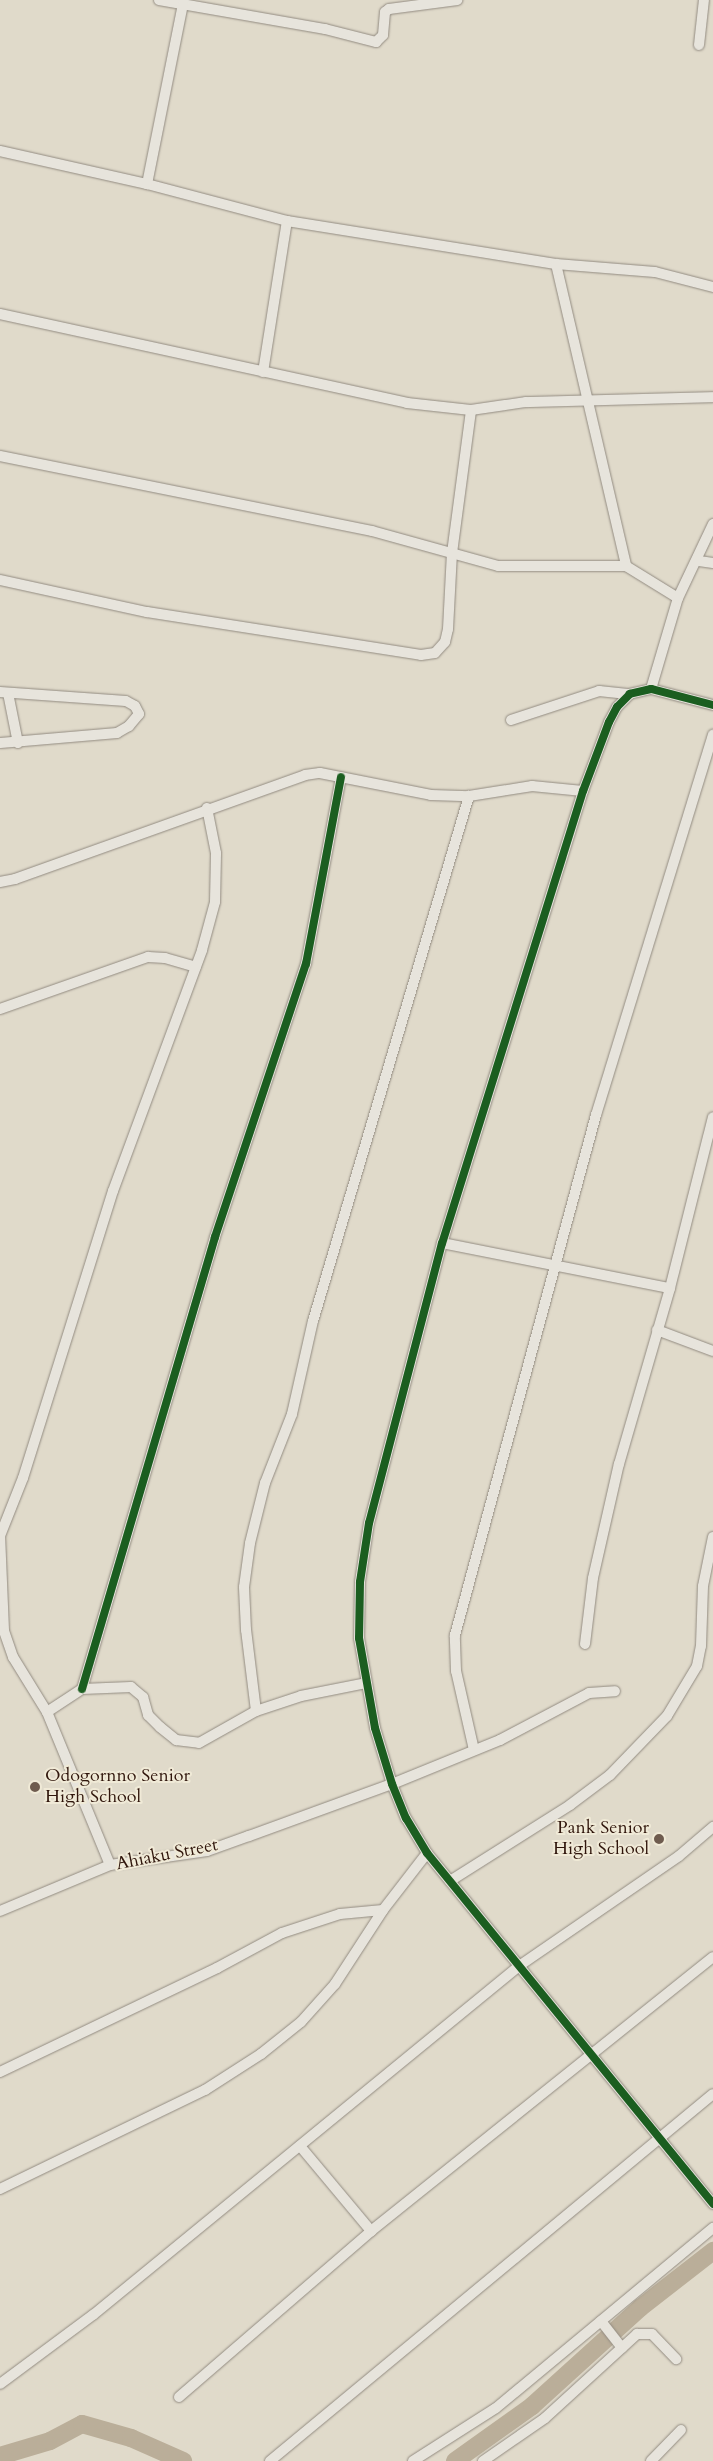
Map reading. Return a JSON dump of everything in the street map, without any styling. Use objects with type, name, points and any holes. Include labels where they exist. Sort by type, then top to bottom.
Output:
[{"type":"street","points":[[159,0],[376,42],[383,35],[385,12],[389,9],[457,0]]},
{"type":"street","points":[[699,45],[704,0]]},
{"type":"street","points":[[147,184],[183,4]]},
{"type":"street","points":[[0,151],[147,184],[287,221],[556,264],[655,272],[713,287]]},
{"type":"street","points":[[263,372],[287,221]]},
{"type":"street","points":[[556,264],[626,566]]},
{"type":"street","points":[[0,314],[407,403],[471,410],[526,402],[589,402],[713,397]]},
{"type":"street","points":[[0,580],[147,612],[421,654],[434,653],[445,642],[452,553],[471,410]]},
{"type":"street","points":[[0,456],[372,531],[498,566],[626,566],[678,598]]},
{"type":"street","points":[[651,689],[678,598],[698,561],[713,524]]},
{"type":"street","points":[[698,561],[713,563]]},
{"type":"street","points":[[511,720],[599,691],[630,694],[651,689],[713,705]]},
{"type":"street","points":[[0,744],[18,743],[117,733],[129,726],[139,714],[135,706],[126,701],[4,693],[18,743]]},
{"type":"street","points":[[630,694],[617,707],[609,722],[584,790],[442,1243],[369,1523],[360,1582],[359,1638],[366,1684],[392,1784],[406,1818],[427,1853],[713,2204]]},
{"type":"street","points":[[474,1750],[456,1671],[455,1636],[554,1264],[713,735]]},
{"type":"street","points":[[0,882],[15,879],[288,778],[320,773],[406,792],[469,796],[532,786],[584,790]]},
{"type":"street","points":[[82,1689],[215,1237],[306,964],[341,777]]},
{"type":"street","points":[[256,1711],[246,1630],[244,1587],[250,1543],[264,1484],[292,1414],[315,1312],[469,796]]},
{"type":"street","points":[[110,1865],[47,1712],[13,1656],[4,1631],[0,1535],[24,1478],[113,1191],[196,966],[215,902],[216,853],[207,808]]},
{"type":"street","points":[[0,1009],[148,957],[165,958],[196,966]]},
{"type":"street","points":[[585,1644],[593,1578],[619,1464],[670,1288],[713,1117]]},
{"type":"street","points":[[442,1243],[670,1288]]},
{"type":"street","points":[[657,1330],[713,1351]]},
{"type":"street","points":[[450,1881],[570,1805],[610,1775],[667,1716],[698,1666],[701,1646],[703,1586],[713,1537]]},
{"type":"street","points":[[47,1712],[82,1689],[131,1687],[143,1697],[148,1715],[154,1722],[186,1743],[199,1743],[256,1711],[301,1696],[366,1684]]},
{"type":"street","name":"Ahiaku Street","points":[[0,1911],[110,1865],[207,1851],[392,1784],[529,1726],[590,1693],[615,1691]]},
{"type":"street","points":[[0,2384],[93,2315],[519,1966],[679,1856],[713,1827]]},
{"type":"street","points":[[0,2189],[205,2090],[261,2054],[301,2022],[335,1984],[383,1910],[427,1853]]},
{"type":"street","points":[[0,2072],[217,1968],[282,1933],[340,1914],[383,1910]]},
{"type":"street","points":[[179,2397],[371,2231],[713,1956]]},
{"type":"street","points":[[270,2461],[713,2094]]},
{"type":"street","points":[[300,2146],[371,2231]]},
{"type":"street","points":[[413,2461],[496,2408],[603,2324],[713,2228]]},
{"type":"street","points":[[603,2324],[619,2345]]},
{"type":"street","points":[[483,2461],[544,2418],[619,2345],[644,2332],[652,2334],[676,2359]]},
{"type":"street","points":[[651,2461],[681,2430]]},
{"type":"waterway","points":[[455,2461],[532,2406],[640,2308],[713,2251]]},
{"type":"waterway","points":[[0,2456],[50,2441],[82,2424],[131,2438],[183,2461]]},
{"type":"cycle path","points":[[713,705],[651,689],[630,694],[617,707],[609,722],[583,791],[442,1243],[369,1523],[360,1582],[359,1638],[375,1728],[392,1784],[406,1818],[427,1853],[713,2204]]},
{"type":"cycle path","points":[[82,1689],[215,1237],[306,964],[341,777]]},
{"type":"place","name":"Odogornno Senior High School","points":[[35,1787]]},
{"type":"place","name":"Pank Senior High School","points":[[659,1839]]}]
